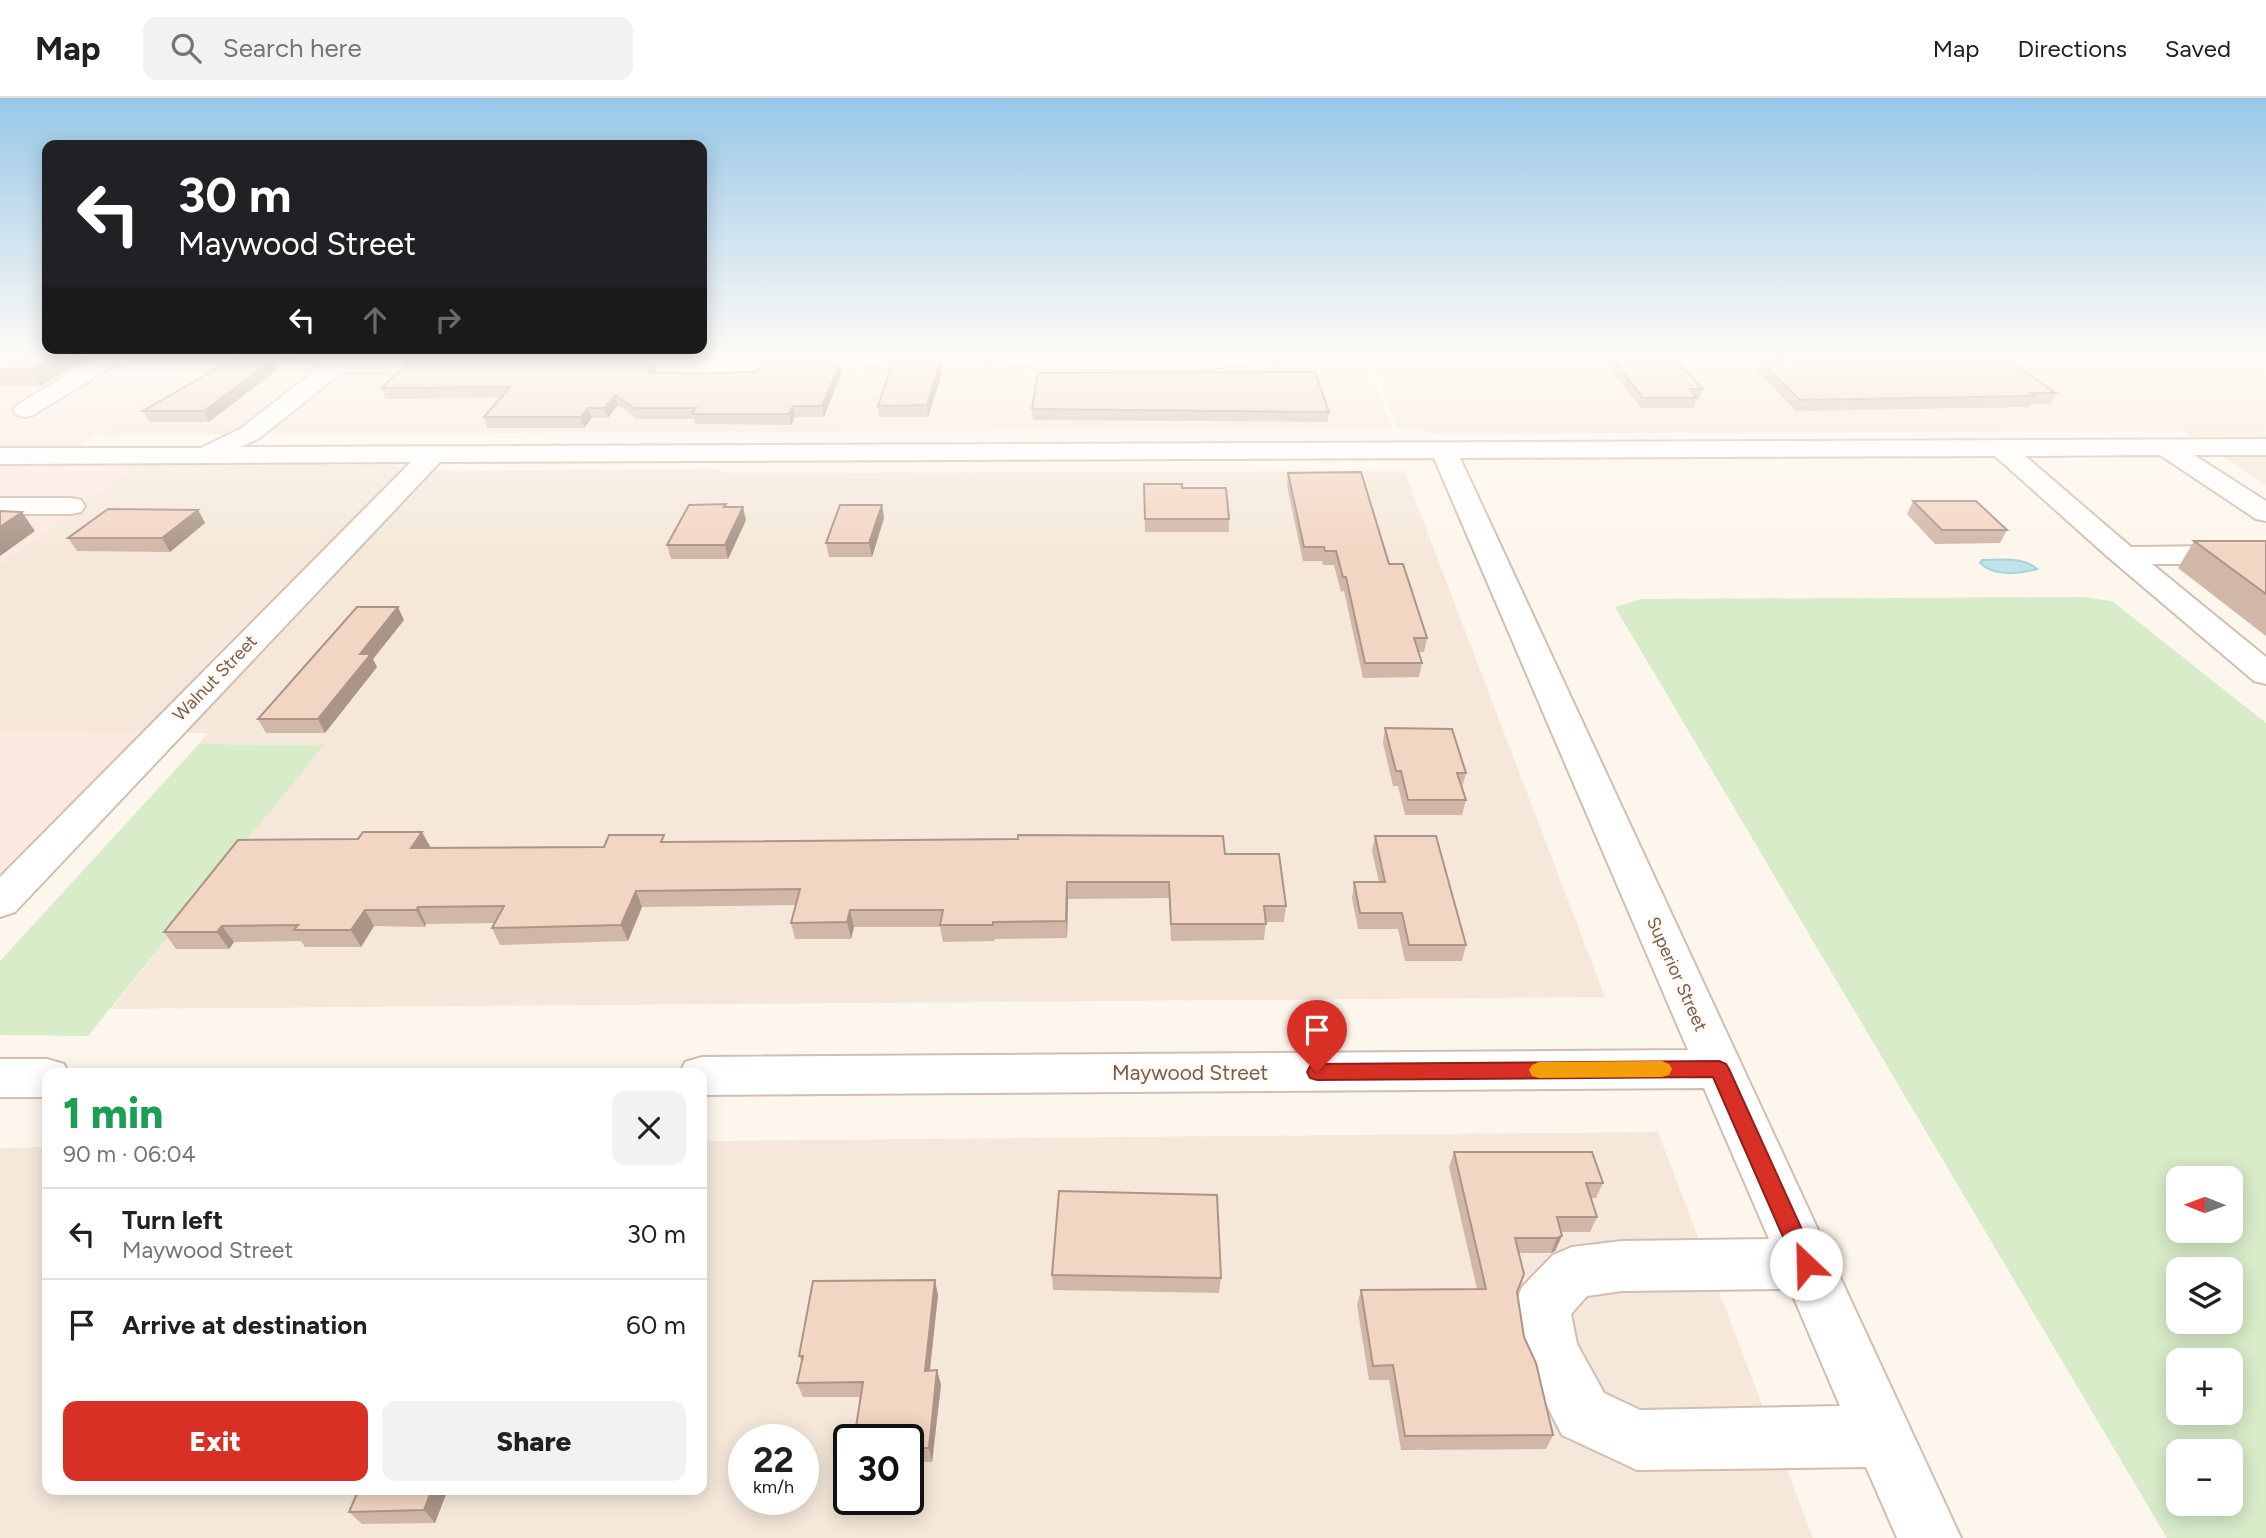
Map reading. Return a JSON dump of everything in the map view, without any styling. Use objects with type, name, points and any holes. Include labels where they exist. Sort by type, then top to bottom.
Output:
[{"type":"street","points":[[201,456],[249,434],[267,420]]},
{"type":"street","points":[[0,456],[201,456],[286,445],[432,455],[2266,447]]},
{"type":"street","points":[[2166,447],[2266,513]]},
{"type":"street","points":[[2001,448],[2124,556],[2266,674]]},
{"type":"street","name":"Superior Street","points":[[1443,449],[1929,1538]]},
{"type":"street","name":"Walnut Street","points":[[0,902],[432,455]]},
{"type":"street","points":[[0,506],[71,506]]},
{"type":"street","points":[[2124,556],[2219,555]]},
{"type":"street","name":"Maywood Street","points":[[707,1076],[1719,1069]]},
{"type":"street","points":[[0,1078],[42,1078]]},
{"type":"street","points":[[1806,1264],[1622,1266],[1572,1273],[1542,1306],[1549,1351],[1583,1414],[1637,1440],[1780,1436],[1884,1437]]},
{"type":"shaded area","points":[[0,420],[116,420],[65,455],[150,456],[0,564]]},
{"type":"shaded area","points":[[115,420],[1390,420],[1393,429],[94,435]]},
{"type":"shaded area","points":[[1395,420],[2266,420],[2266,431],[2262,432],[2266,434],[2266,485],[2184,431],[1434,434],[1398,429]]},
{"type":"shaded area","points":[[373,464],[458,471],[715,469],[728,473],[1404,471],[1605,997],[111,1009],[323,745],[199,744],[208,733],[0,731],[0,564],[137,465]]},
{"type":"shaded area","points":[[0,731],[163,732],[0,902]]},
{"type":"shaded area","points":[[1658,1132],[1813,1538],[0,1538],[0,1148],[42,1147],[42,1495],[707,1495],[707,1141]]},
{"type":"green space","points":[[2083,597],[2112,601],[2266,723],[2266,1538],[2167,1538],[1615,607],[1641,599]]},
{"type":"green space","points":[[199,744],[324,745],[88,1036],[0,1035],[0,961]]},
{"type":"water","points":[[1982,560],[2018,560],[2037,569],[2015,573],[1992,571],[1980,563]]},
{"type":"building","points":[[1361,472],[1389,564],[1403,564],[1427,638],[1414,638],[1422,663],[1365,663],[1346,577],[1343,577],[1336,551],[1325,551],[1324,547],[1304,547],[1288,473]]},
{"type":"building","points":[[1144,484],[1182,484],[1182,488],[1226,488],[1229,519],[1145,519]]},
{"type":"building","points":[[1913,501],[1976,501],[2007,530],[1942,530]]},
{"type":"building","points":[[726,504],[724,507],[743,507],[725,545],[667,545],[689,505]]},
{"type":"building","points":[[840,505],[882,505],[869,543],[826,543]]},
{"type":"building","points":[[108,509],[198,510],[162,538],[68,538]]},
{"type":"building","points":[[0,511],[22,512],[0,527]]},
{"type":"building","points":[[2194,541],[2266,541],[2266,594]]},
{"type":"building","points":[[357,607],[398,607],[360,654],[371,654],[318,719],[258,719]]},
{"type":"building","points":[[1385,728],[1452,729],[1466,773],[1457,773],[1466,800],[1408,800],[1401,771],[1396,771]]},
{"type":"building","points":[[363,832],[422,832],[411,848],[604,847],[609,835],[664,835],[661,842],[1018,839],[1018,835],[1223,836],[1225,854],[1279,854],[1286,906],[1264,906],[1266,924],[1171,924],[1169,882],[1067,882],[1066,921],[940,925],[943,910],[850,910],[847,922],[791,923],[800,889],[636,891],[621,925],[492,928],[504,906],[418,907],[416,910],[365,910],[351,930],[294,930],[298,925],[222,926],[217,932],[164,932],[238,840],[358,839]]},
{"type":"building","points":[[1375,836],[1436,836],[1466,945],[1409,945],[1402,913],[1360,913],[1354,882],[1385,882]]},
{"type":"building","points":[[1454,1152],[1592,1152],[1603,1183],[1586,1183],[1597,1217],[1557,1217],[1562,1236],[1557,1238],[1515,1238],[1524,1274],[1517,1292],[1524,1337],[1536,1363],[1553,1435],[1405,1436],[1393,1365],[1373,1366],[1361,1290],[1486,1289]]},
{"type":"building","points":[[1059,1191],[1217,1195],[1221,1278],[1052,1275]]},
{"type":"building","points":[[935,1280],[925,1371],[937,1370],[929,1448],[924,1448],[924,1424],[856,1424],[863,1382],[797,1383],[803,1356],[799,1356],[813,1281]]},
{"type":"building","points":[[356,1495],[430,1495],[424,1510],[349,1512]]},
{"type":"slow traffic","points":[[1539,1070],[1662,1069]]},
{"type":"route","points":[[1317,1072],[1719,1069],[1806,1264]]}]
